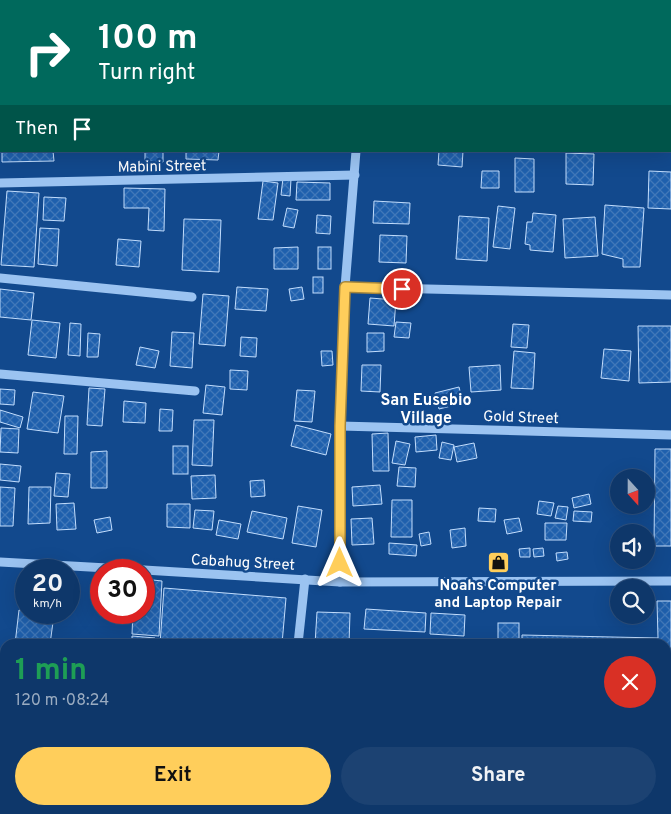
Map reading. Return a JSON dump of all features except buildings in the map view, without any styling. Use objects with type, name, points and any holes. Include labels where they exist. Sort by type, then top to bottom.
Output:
[{"type":"street","points":[[340,582],[340,426],[345,287],[356,152]]},
{"type":"street","name":"Mabini Street","points":[[0,182],[355,176]]},
{"type":"street","points":[[0,278],[192,297]]},
{"type":"street","points":[[345,287],[671,295]]},
{"type":"street","points":[[0,374],[195,391]]},
{"type":"street","name":"Gold Street","points":[[340,426],[671,435]]},
{"type":"street","name":"Cabahug Street","points":[[0,562],[90,567]]},
{"type":"street","name":"Cabahug Street","points":[[155,571],[340,582],[671,581]]},
{"type":"street","points":[[299,639],[305,579]]},
{"type":"place","name":"Noahs Computer and Laptop Repair","points":[[498,562]]},
{"type":"district","name":"San Eusebio Village","points":[[426,408]]},
{"type":"route","points":[[340,563],[340,426],[345,287],[402,289]]}]
